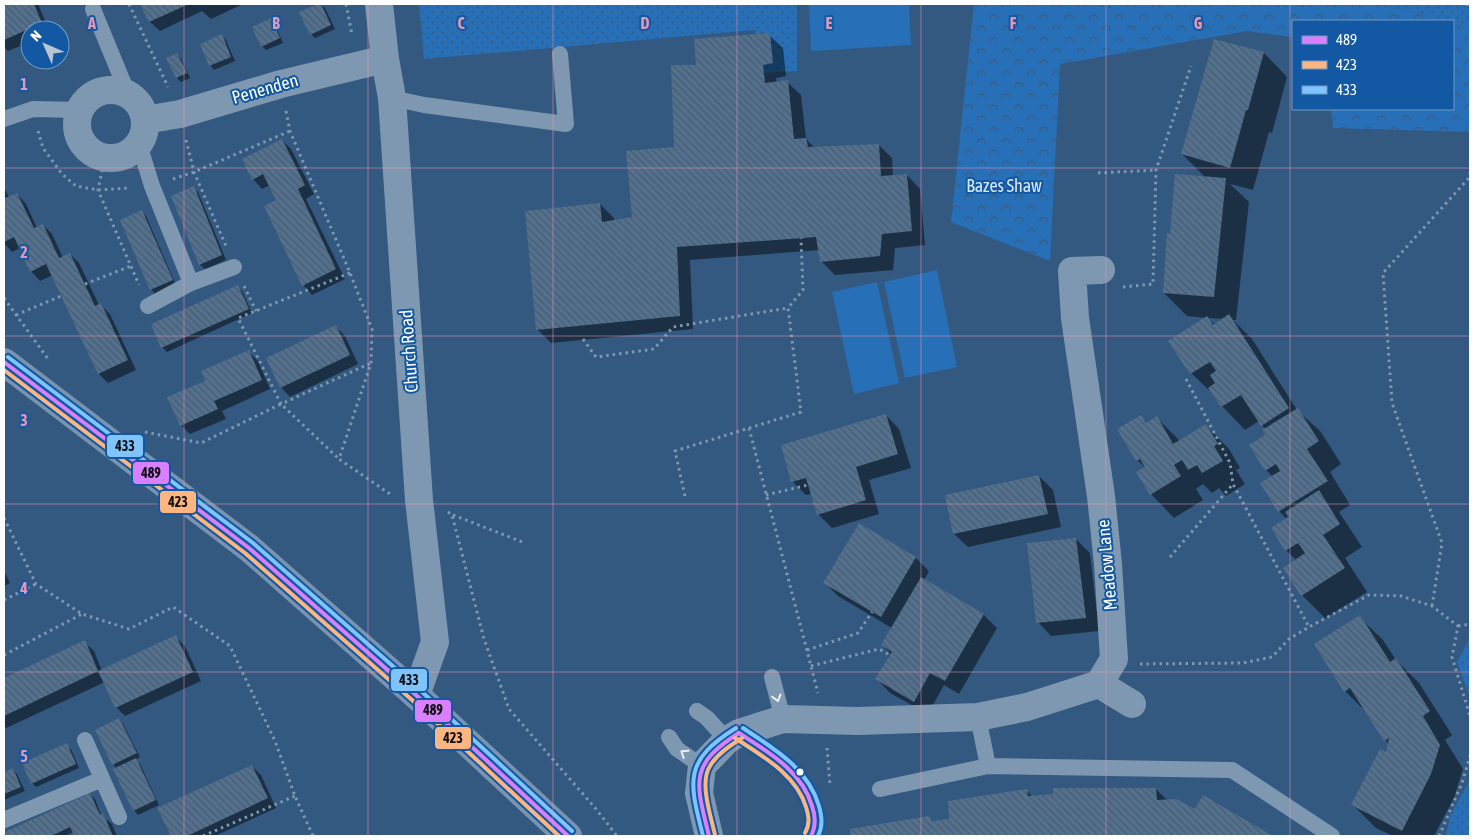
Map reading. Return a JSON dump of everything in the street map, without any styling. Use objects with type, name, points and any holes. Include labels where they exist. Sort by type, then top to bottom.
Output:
[{"type":"street","name":"Church Road","points":[[379,4],[392,98],[419,500],[435,642],[416,695]]},
{"type":"street","name":"Penenden","points":[[105,157],[119,157],[130,152],[142,132],[180,114],[280,84],[385,58]]},
{"type":"street","points":[[105,157],[94,153],[82,140],[78,129],[80,110],[86,101],[97,93],[108,90],[120,90],[137,101],[143,111],[142,132]]},
{"type":"street","name":"Meadow Lane","points":[[1109,278],[1072,272],[1075,318],[1101,496],[1114,563],[1114,659]]},
{"type":"street","points":[[4,362],[248,548],[416,695],[568,836]]},
{"type":"street","points":[[708,836],[699,793],[702,766],[733,737],[783,719],[858,721],[978,717],[1026,707],[1099,684],[1114,659]]},
{"type":"street","points":[[1099,684],[1132,704]]},
{"type":"lane","points":[[93,9],[128,94]]},
{"type":"lane","points":[[392,98],[424,105],[566,124],[560,54]]},
{"type":"lane","points":[[4,119],[33,109],[80,110]]},
{"type":"lane","points":[[142,132],[152,186],[192,283]]},
{"type":"lane","points":[[148,306],[192,283],[234,267]]},
{"type":"lane","points":[[772,677],[783,719]]},
{"type":"lane","points":[[697,712],[733,737],[772,756],[799,777],[812,798],[817,825],[811,836]]},
{"type":"lane","points":[[978,717],[988,766]]},
{"type":"lane","points":[[668,737],[677,749],[702,766]]},
{"type":"lane","points":[[85,740],[119,816]]},
{"type":"lane","points":[[880,790],[988,766],[1232,770],[1332,836]]},
{"type":"lane","points":[[4,820],[102,779]]},
{"type":"path","points":[[129,4],[180,114],[194,172],[234,267],[256,312]]},
{"type":"path","points":[[1466,4],[1470,6]]},
{"type":"path","points":[[1109,278],[1153,284],[1156,170],[1191,66]]},
{"type":"path","points":[[105,157],[98,190],[148,306]]},
{"type":"path","points":[[1098,173],[1156,170]]},
{"type":"path","points":[[1432,606],[1442,543],[1392,403],[1383,273],[1468,179],[1470,173]]},
{"type":"path","points":[[583,340],[596,357],[654,349],[673,327],[788,308],[803,290],[801,238]]},
{"type":"path","points":[[85,284],[131,266]]},
{"type":"path","points":[[340,459],[281,404],[238,318],[350,273]]},
{"type":"path","points":[[16,315],[61,296]]},
{"type":"path","points":[[4,298],[53,365]]},
{"type":"path","points":[[684,496],[675,451],[801,412],[788,308]]},
{"type":"path","points":[[138,426],[145,432],[201,443],[371,363]]},
{"type":"path","points":[[1186,379],[1230,463],[1233,484],[1309,627]]},
{"type":"path","points":[[749,428],[824,720],[831,793]]},
{"type":"path","points":[[1170,557],[1233,484]]},
{"type":"path","points":[[766,495],[808,485]]},
{"type":"path","points":[[452,515],[525,543]]},
{"type":"path","points":[[4,518],[36,584],[82,614],[129,629],[173,607],[230,646],[275,741],[295,796],[313,836]]},
{"type":"path","points":[[4,600],[36,584]]},
{"type":"path","points":[[1114,659],[1131,664],[1243,663],[1272,656],[1289,639],[1369,595],[1401,596],[1432,606],[1458,626],[1470,624]]},
{"type":"path","points":[[807,650],[858,633],[872,612]]},
{"type":"path","points":[[4,655],[82,614]]},
{"type":"path","points":[[1458,626],[1452,657],[1470,716]]},
{"type":"path","points":[[811,666],[879,648],[890,655]]},
{"type":"path","points":[[1439,836],[1462,783],[1470,756]]},
{"type":"path","points":[[203,836],[295,796]]},
{"type":"green space","points":[[419,4],[797,4],[797,71],[762,73],[755,30],[424,59]]},
{"type":"green space","points":[[809,4],[909,4],[911,45],[811,51]]},
{"type":"green space","name":"Bazes Shaw","points":[[974,4],[1376,4],[1448,20],[1292,20],[1292,37],[1247,31],[1060,64],[1050,261],[951,222]]},
{"type":"green space","points":[[1376,4],[1470,4],[1470,25]]},
{"type":"green space","points":[[1454,21],[1470,25],[1470,132],[1333,128],[1331,110],[1454,110]]},
{"type":"green space","points":[[937,270],[957,367],[905,378],[884,282]]},
{"type":"green space","points":[[877,282],[899,383],[854,394],[832,292]]},
{"type":"green space","points":[[1470,638],[1470,698],[1457,662]]},
{"type":"green space","points":[[1470,780],[1470,836],[1446,836],[1450,816]]},
{"type":"building","points":[[4,4],[34,4],[41,20],[20,20],[20,33],[4,40]]},
{"type":"building","points":[[140,4],[189,4],[149,22]]},
{"type":"building","points":[[321,4],[331,25],[310,35],[299,12]]},
{"type":"building","points":[[271,18],[280,38],[261,47],[252,27]]},
{"type":"building","points":[[770,33],[773,63],[763,65],[765,83],[788,80],[794,139],[806,138],[808,147],[879,144],[881,176],[907,174],[912,231],[882,234],[880,256],[820,262],[816,237],[677,247],[680,316],[536,330],[525,211],[600,203],[602,222],[632,217],[626,151],[674,147],[671,65],[696,65],[694,39]]},
{"type":"building","points":[[222,34],[231,57],[209,66],[200,44]]},
{"type":"building","points":[[1214,39],[1264,52],[1230,168],[1181,154]]},
{"type":"building","points":[[177,53],[187,73],[176,78],[166,58]]},
{"type":"building","points":[[282,139],[305,185],[298,189],[336,269],[302,286],[264,206],[276,200],[263,174],[252,180],[242,159]]},
{"type":"building","points":[[1175,174],[1226,178],[1214,297],[1163,293],[1167,233],[1170,234]]},
{"type":"building","points":[[194,186],[222,255],[199,265],[171,196]]},
{"type":"building","points":[[17,193],[34,228],[43,224],[59,258],[70,253],[95,306],[101,303],[128,360],[98,374],[46,264],[30,272],[14,237],[4,242],[4,195],[5,198]]},
{"type":"building","points":[[142,210],[173,280],[150,290],[120,220]]},
{"type":"building","points":[[238,285],[249,309],[161,348],[151,324]]},
{"type":"building","points":[[1229,314],[1289,408],[1261,426],[1241,395],[1221,407],[1208,388],[1215,383],[1210,375],[1216,371],[1210,362],[1190,374],[1168,341],[1207,316],[1213,325]]},
{"type":"building","points":[[336,325],[350,355],[280,388],[266,358]]},
{"type":"building","points":[[249,350],[262,380],[214,401],[218,409],[180,426],[167,397],[205,381],[201,371]]},
{"type":"building","points":[[1298,408],[1319,441],[1307,449],[1328,481],[1278,512],[1260,483],[1280,471],[1276,464],[1265,471],[1249,445],[1265,435],[1262,430]]},
{"type":"building","points":[[886,414],[898,454],[856,467],[866,500],[817,515],[806,478],[791,482],[781,445]]},
{"type":"building","points":[[1141,415],[1146,423],[1157,416],[1173,444],[1206,424],[1218,444],[1214,446],[1223,461],[1202,473],[1197,465],[1188,470],[1182,460],[1174,465],[1181,476],[1150,495],[1136,472],[1145,467],[1140,459],[1136,461],[1117,429]]},
{"type":"building","points":[[1039,475],[1048,514],[953,534],[945,495]]},
{"type":"building","points":[[1319,490],[1340,524],[1323,535],[1345,568],[1301,596],[1283,568],[1305,553],[1298,543],[1285,551],[1271,528],[1288,517],[1285,512]]},
{"type":"building","points":[[859,523],[916,557],[881,617],[823,583]]},
{"type":"building","points":[[1076,538],[1086,618],[1036,623],[1027,543]]},
{"type":"building","points":[[921,577],[984,614],[945,681],[930,673],[914,702],[875,679],[892,652],[881,645]]},
{"type":"building","points":[[1360,615],[1390,662],[1396,658],[1430,711],[1423,716],[1440,745],[1431,774],[1402,831],[1351,805],[1380,749],[1386,752],[1389,738],[1384,741],[1350,688],[1344,692],[1314,644]]},
{"type":"building","points":[[176,635],[193,672],[115,708],[98,671]]},
{"type":"building","points":[[85,640],[98,671],[4,716],[4,678]]},
{"type":"building","points":[[119,718],[137,753],[112,765],[95,730]]},
{"type":"building","points":[[67,743],[76,764],[31,784],[22,763]]},
{"type":"building","points":[[136,758],[156,800],[133,811],[113,769]]},
{"type":"building","points":[[252,765],[268,798],[187,836],[171,836],[157,808]]},
{"type":"building","points":[[13,768],[21,787],[4,794],[4,772]]},
{"type":"building","points":[[1053,788],[1156,788],[1157,800],[1176,799],[1195,809],[1203,795],[1273,836],[851,836],[850,829],[929,816],[932,821],[949,819],[948,801],[1027,789],[1028,796],[1053,794]]},
{"type":"building","points":[[90,793],[100,815],[103,813],[113,836],[74,836],[70,827],[51,836],[7,836],[5,832]]},
{"type":"transit line","name":"433","points":[[8,357],[253,543],[420,690],[572,831]]},
{"type":"transit line","name":"489","points":[[4,362],[249,548],[416,695],[568,836]]},
{"type":"transit line","name":"423","points":[[4,370],[245,553],[412,700],[559,836]]},
{"type":"transit line","name":"433","points":[[703,836],[695,801],[694,774],[699,762],[707,751],[736,728]]},
{"type":"transit line","name":"433","points":[[743,728],[778,752],[807,781],[814,793],[821,814],[818,836]]},
{"type":"transit line","name":"489","points":[[739,733],[772,755],[800,782],[807,794],[814,814],[815,825],[811,836]]},
{"type":"transit line","name":"489","points":[[709,836],[699,789],[700,777],[711,755],[739,733]]},
{"type":"transit line","name":"423","points":[[735,738],[767,759],[786,775],[794,785],[801,795],[808,814],[807,830],[805,833]]},
{"type":"transit line","name":"423","points":[[715,835],[707,800],[707,773],[716,758],[742,738]]}]
